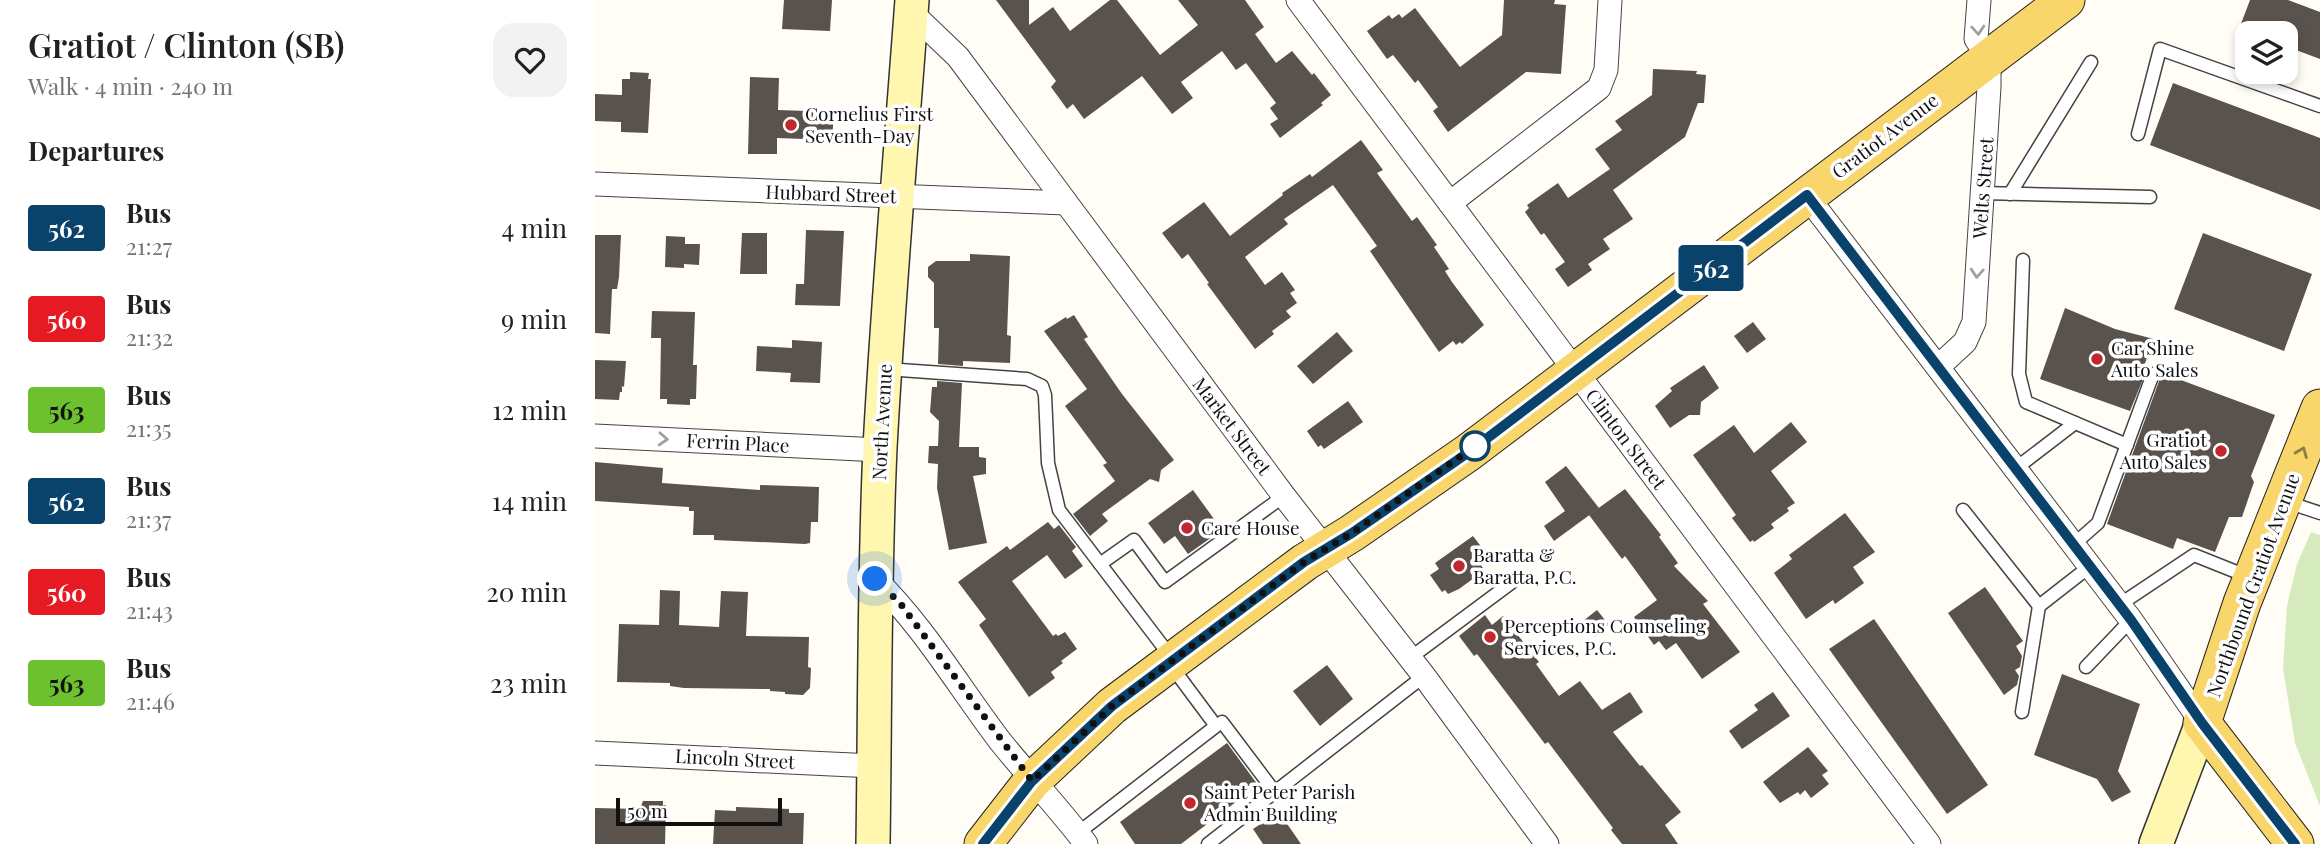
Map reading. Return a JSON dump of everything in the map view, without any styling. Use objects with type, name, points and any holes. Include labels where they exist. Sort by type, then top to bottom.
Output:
[{"type":"main road","name":"Gratiot Avenue","points":[[983,844],[1032,781],[1112,706],[1304,562],[1352,533],[1469,452],[2066,0]]},
{"type":"main road","name":"North Avenue","points":[[873,844],[875,579],[880,450],[896,197],[912,6]]},
{"type":"main road","name":"Northbound Gratiot Avenue","points":[[2202,723],[2252,578],[2320,408]]},
{"type":"main road","points":[[2156,844],[2202,723]]},
{"type":"main road","points":[[2202,723],[2295,844]]},
{"type":"street","name":"Clinton Street","points":[[1298,0],[1929,844]]},
{"type":"street","points":[[1450,203],[1599,88],[1606,70],[1609,0]]},
{"type":"street","name":"Welts Street","points":[[1939,366],[1965,342],[1974,322],[1988,117],[1989,58],[1976,39],[1979,0]]},
{"type":"street","name":"Market Street","points":[[912,6],[958,57],[1547,844]]},
{"type":"street","name":"Hubbard Street","points":[[595,184],[1066,203]]},
{"type":"street","points":[[1807,195],[2125,612],[2202,723]]},
{"type":"street","name":"Ferrin Place","points":[[595,436],[880,450]]},
{"type":"street","points":[[875,579],[900,603],[1032,781],[1060,809],[1082,839]]},
{"type":"street","name":"Lincoln Street","points":[[595,752],[874,766]]},
{"type":"lane","points":[[2138,134],[2160,48],[2320,106]]},
{"type":"lane","points":[[2010,194],[2091,62]]},
{"type":"lane","points":[[1982,193],[2150,197]]},
{"type":"lane","points":[[2024,260],[2018,374],[2026,402],[2127,445]]},
{"type":"lane","points":[[884,369],[1023,379],[1042,386],[1048,463],[1057,504],[1216,726],[1082,839]]},
{"type":"lane","points":[[2073,546],[2098,523],[2153,374]]},
{"type":"lane","points":[[2015,469],[2075,423]]},
{"type":"lane","points":[[1100,564],[1134,540],[1165,582],[1284,496]]},
{"type":"lane","points":[[2283,500],[2320,513]]},
{"type":"lane","points":[[1963,510],[2039,606]]},
{"type":"lane","points":[[2086,667],[2125,612],[2194,555],[2252,578]]},
{"type":"lane","points":[[2022,712],[2039,606],[2089,567]]},
{"type":"lane","points":[[1208,844],[1274,791],[1515,580]]},
{"type":"lane","points":[[1222,722],[1274,791]]},
{"type":"green space","points":[[2311,532],[2320,535],[2320,806],[2295,743],[2283,668],[2287,606],[2297,564]]},
{"type":"building","points":[[784,0],[832,0],[830,31],[782,29]]},
{"type":"building","points":[[996,0],[1029,0],[1029,25],[1053,7],[1070,31],[1110,0],[1117,0],[1160,55],[1198,25],[1178,0],[1245,0],[1264,27],[1255,34],[1276,63],[1292,51],[1331,95],[1321,103],[1323,105],[1280,138],[1270,124],[1278,119],[1270,108],[1276,103],[1246,63],[1236,70],[1222,51],[1181,82],[1193,98],[1172,114],[1142,76],[1084,119],[1073,104],[1067,109],[1051,87],[1056,81]]},
{"type":"building","points":[[1504,0],[1555,0],[1554,4],[1566,5],[1561,74],[1526,72],[1448,132],[1433,111],[1438,107],[1418,80],[1415,83],[1393,55],[1387,59],[1367,31],[1389,15],[1392,19],[1399,14],[1402,18],[1415,8],[1460,67],[1502,35]]},
{"type":"building","points":[[2250,0],[2288,0],[2320,12],[2320,59],[2298,51],[2298,21],[2242,21]]},
{"type":"building","points":[[1653,69],[1697,71],[1696,74],[1706,75],[1704,103],[1698,103],[1685,137],[1613,190],[1633,219],[1603,239],[1610,249],[1588,264],[1592,270],[1568,287],[1555,269],[1565,262],[1525,212],[1529,208],[1527,205],[1558,183],[1568,198],[1610,169],[1595,149],[1622,130],[1615,121],[1652,95]]},
{"type":"building","points":[[630,72],[649,73],[648,79],[651,79],[648,133],[621,132],[621,122],[595,121],[595,94],[622,95],[622,79],[630,79]]},
{"type":"building","name":"Cornelius First Seventh-Day","points":[[750,77],[779,78],[778,110],[834,112],[832,140],[777,138],[777,154],[748,154]]},
{"type":"building","points":[[2173,83],[2320,138],[2320,210],[2150,145]]},
{"type":"building","points":[[1361,140],[1383,170],[1377,173],[1412,221],[1417,217],[1437,245],[1434,247],[1449,269],[1445,271],[1484,325],[1462,344],[1460,342],[1456,345],[1453,341],[1439,352],[1370,251],[1377,246],[1333,185],[1284,219],[1288,224],[1245,257],[1265,285],[1282,272],[1295,290],[1290,293],[1297,303],[1286,311],[1291,317],[1272,331],[1274,334],[1255,349],[1188,254],[1182,259],[1162,233],[1204,202],[1230,236],[1283,195],[1282,193],[1310,174],[1312,177]]},
{"type":"building","points":[[806,230],[844,231],[840,306],[795,305],[796,284],[804,284]]},
{"type":"building","points":[[742,233],[767,233],[767,274],[740,274]]},
{"type":"building","points":[[2203,233],[2312,274],[2284,351],[2174,309]]},
{"type":"building","points":[[595,235],[621,235],[617,289],[612,289],[610,334],[595,333]]},
{"type":"building","points":[[666,236],[685,237],[685,244],[700,244],[699,265],[684,264],[684,268],[665,267]]},
{"type":"building","points":[[970,254],[1010,256],[1007,335],[1011,336],[1010,363],[963,361],[963,366],[938,364],[939,328],[934,328],[934,283],[928,277],[928,267],[936,261],[970,261]]},
{"type":"building","name":"Car Shine Auto Sales","points":[[2065,308],[2115,329],[2154,339],[2144,366],[2148,367],[2130,411],[2040,379]]},
{"type":"building","points":[[652,311],[695,312],[693,365],[697,365],[696,399],[690,399],[690,405],[667,404],[667,399],[660,399],[661,338],[651,338]]},
{"type":"building","points":[[1074,315],[1088,337],[1084,339],[1122,394],[1174,460],[1161,470],[1159,482],[1150,479],[1102,514],[1108,521],[1090,536],[1073,514],[1115,481],[1103,465],[1107,463],[1065,406],[1087,389],[1044,331]]},
{"type":"building","points":[[1753,322],[1766,339],[1747,353],[1734,336]]},
{"type":"building","points":[[1337,332],[1353,351],[1313,384],[1297,366]]},
{"type":"building","points":[[792,340],[822,342],[820,383],[790,382],[791,373],[756,371],[757,346],[792,348]]},
{"type":"building","points":[[595,360],[626,361],[624,387],[622,386],[619,400],[595,399]]},
{"type":"building","points":[[1704,365],[1719,388],[1701,402],[1700,415],[1689,415],[1670,428],[1655,406],[1672,391],[1670,388]]},
{"type":"building","points":[[2162,373],[2275,415],[2251,476],[2254,482],[2242,517],[2229,517],[2215,552],[2177,538],[2173,549],[2107,524]]},
{"type":"building","points":[[937,381],[962,383],[959,447],[979,447],[979,457],[986,458],[986,474],[973,476],[987,543],[949,550],[937,488],[938,464],[928,463],[929,446],[938,446],[939,421],[930,412],[932,387],[937,387]]},
{"type":"building","points":[[1348,401],[1363,422],[1324,449],[1321,445],[1318,447],[1307,431]]},
{"type":"building","points":[[1791,422],[1807,442],[1771,471],[1795,503],[1771,524],[1774,528],[1750,542],[1732,518],[1736,515],[1693,455],[1734,425],[1754,453]]},
{"type":"building","points":[[595,462],[663,468],[662,483],[760,490],[760,485],[819,487],[818,522],[811,522],[810,543],[805,544],[714,540],[714,535],[693,535],[694,511],[689,511],[689,507],[595,501]]},
{"type":"building","points":[[1566,466],[1599,508],[1554,541],[1544,526],[1565,511],[1545,482]]},
{"type":"building","points":[[1625,489],[1661,535],[1659,537],[1678,563],[1674,566],[1708,601],[1703,604],[1740,652],[1702,679],[1676,643],[1666,650],[1659,641],[1654,645],[1634,617],[1657,600],[1625,556],[1622,559],[1589,515]]},
{"type":"building","name":"Care House","points":[[1193,490],[1222,530],[1188,554],[1175,536],[1164,544],[1148,523]]},
{"type":"building","points":[[1845,513],[1875,552],[1853,567],[1864,583],[1835,604],[1833,600],[1806,619],[1774,573],[1792,559],[1789,555]]},
{"type":"building","points":[[1048,522],[1054,529],[1059,525],[1076,547],[1072,551],[1083,566],[1065,579],[1047,555],[1012,581],[1053,636],[1065,632],[1077,649],[1051,672],[1055,678],[1029,697],[979,625],[986,619],[958,582],[1007,546],[1010,550]]},
{"type":"building","name":"Baratta & Baratta, P.C.","points":[[1473,536],[1489,557],[1480,564],[1483,568],[1459,589],[1448,594],[1445,590],[1442,592],[1430,575],[1439,569],[1435,563]]},
{"type":"building","points":[[1985,587],[2023,641],[2016,646],[2022,656],[2020,667],[2015,670],[2019,676],[2017,685],[2004,695],[1948,613]]},
{"type":"building","points":[[660,590],[680,591],[679,625],[719,627],[721,591],[748,592],[746,636],[809,637],[810,688],[803,695],[785,694],[770,689],[684,688],[670,686],[670,683],[617,682],[619,624],[659,625]]},
{"type":"building","points":[[1597,610],[1609,625],[1595,637],[1583,621]]},
{"type":"building","points":[[1485,615],[1492,625],[1503,616],[1539,662],[1536,664],[1559,696],[1580,681],[1602,710],[1630,692],[1643,712],[1613,732],[1681,812],[1665,825],[1678,844],[1622,844],[1611,830],[1613,828],[1548,742],[1545,744],[1477,654],[1474,656],[1459,636]]},
{"type":"building","points":[[1874,619],[1988,785],[1947,814],[1829,649]]},
{"type":"building","points":[[1327,665],[1353,699],[1320,726],[1293,691]]},
{"type":"building","points":[[2062,674],[2140,704],[2118,771],[2131,792],[2112,802],[2097,779],[2034,755]]},
{"type":"building","points":[[1773,692],[1790,716],[1742,749],[1729,731],[1758,710],[1754,705]]},
{"type":"building","name":"Saint Peter Parish Admin Building","points":[[1227,743],[1258,785],[1181,844],[1135,844],[1120,822]]},
{"type":"building","points":[[1808,747],[1828,771],[1822,775],[1829,784],[1811,798],[1805,790],[1800,795],[1798,792],[1780,803],[1763,782]]},
{"type":"building","points":[[643,801],[663,801],[663,805],[666,805],[665,844],[595,844],[595,808],[640,809]]},
{"type":"building","points":[[736,807],[789,809],[789,813],[804,813],[803,844],[713,844],[715,810],[736,811]]},
{"type":"building","points":[[1279,812],[1301,844],[1263,844],[1253,829]]},
{"type":"bus line","name":"562","points":[[983,844],[1032,781],[1112,706],[1304,562],[1352,533],[1469,452],[1807,195],[2131,620],[2202,723],[2295,844]]},
{"type":"place","name":"Cornelius First Seventh-Day","points":[[791,125]]},
{"type":"place","name":"Car Shine Auto Sales","points":[[2097,359]]},
{"type":"place","name":"Gratiot Auto Sales","points":[[2221,451]]},
{"type":"place","name":"Care House","points":[[1187,528]]},
{"type":"place","name":"Baratta & Baratta, P.C.","points":[[1459,566]]},
{"type":"place","name":"Perceptions Counseling Services, P.C.","points":[[1490,637]]},
{"type":"place","name":"Saint Peter Parish Admin Building","points":[[1190,803]]},
{"type":"route","points":[[875,579],[900,603],[1032,781],[1112,706],[1304,562],[1352,533],[1475,446]]}]
